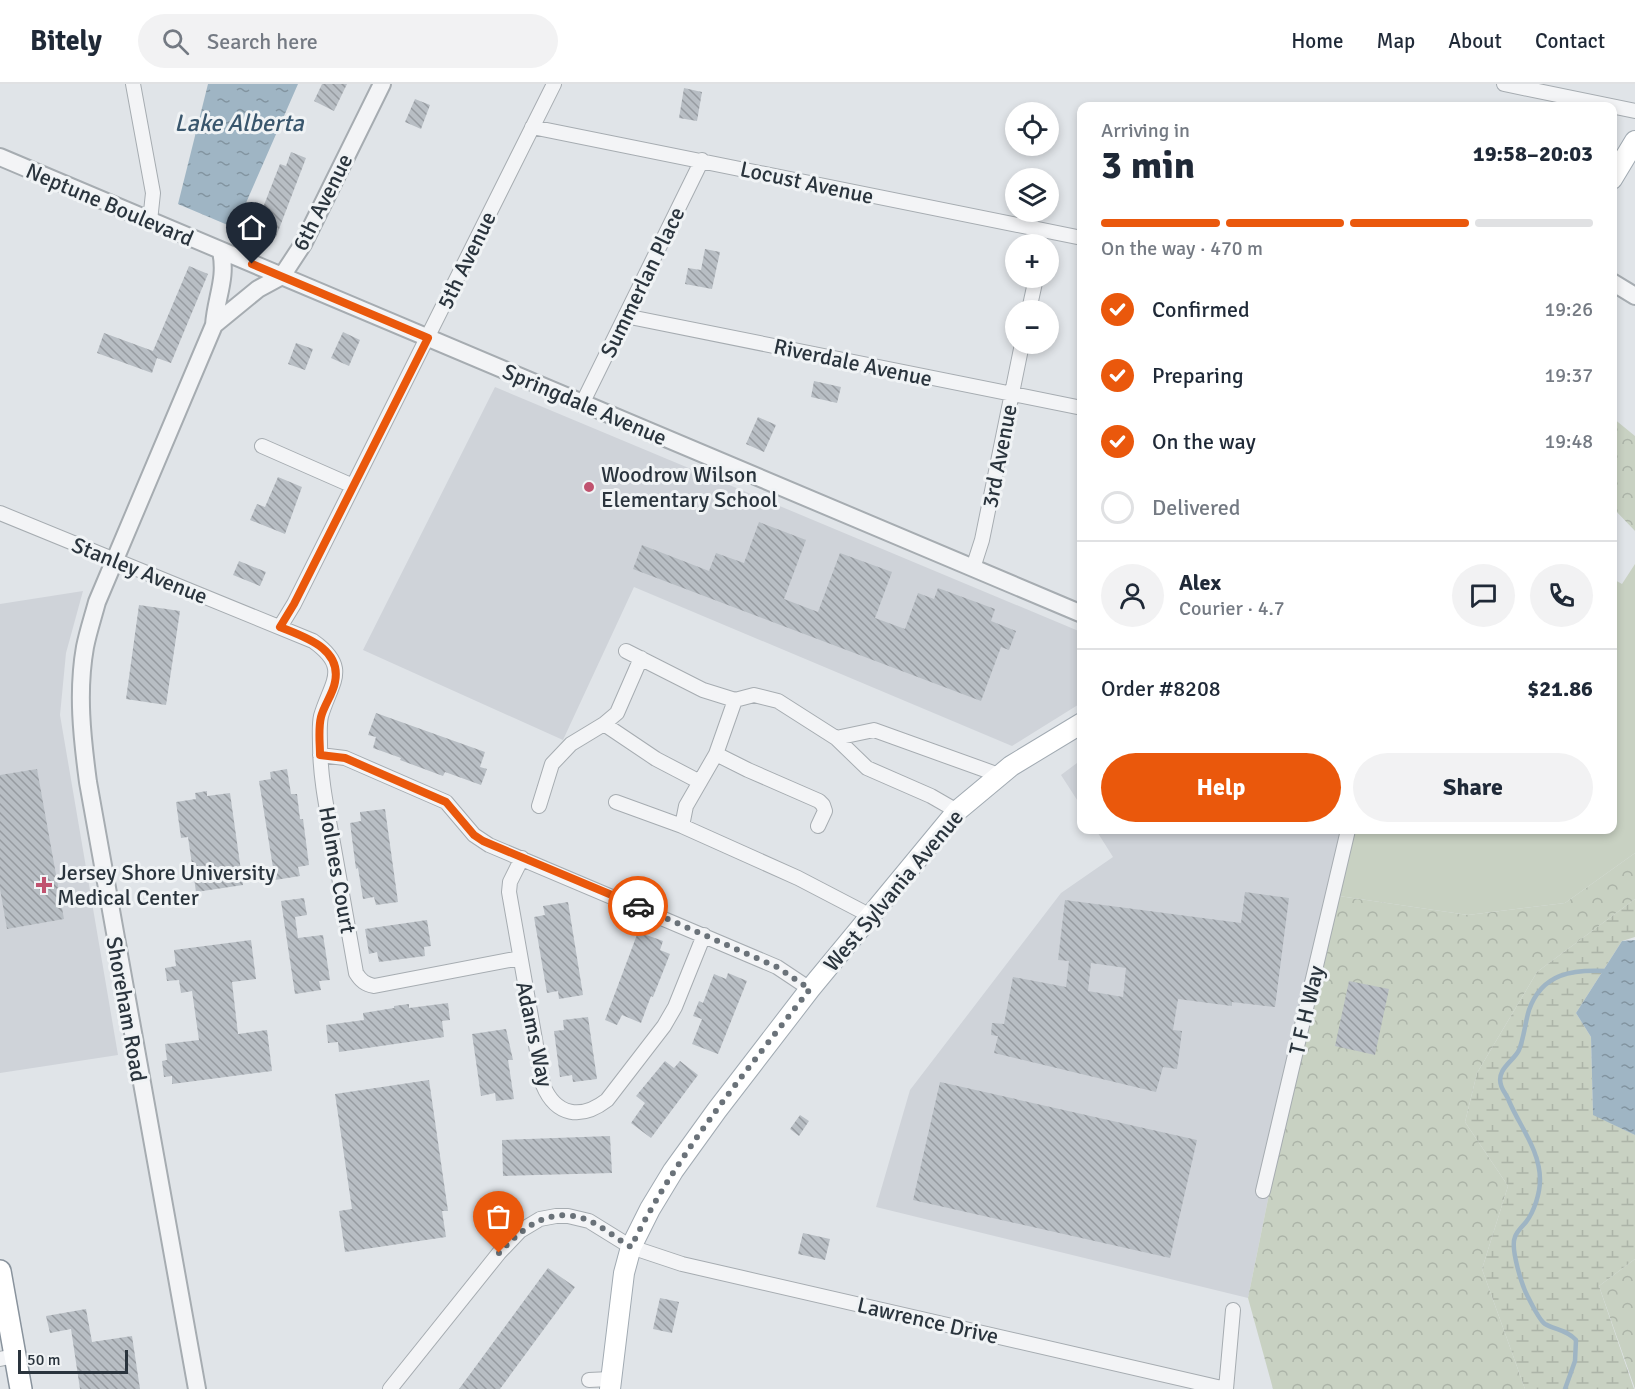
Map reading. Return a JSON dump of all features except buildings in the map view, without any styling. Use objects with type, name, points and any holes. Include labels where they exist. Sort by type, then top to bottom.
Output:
[{"type":"highway","points":[[0,1271],[8,1358],[21,1389]]},
{"type":"main road","points":[[1617,171],[1635,141]]},
{"type":"main road","name":"West Sylvania Avenue","points":[[610,1384],[624,1273],[631,1247],[650,1209],[717,1110],[810,989],[957,811],[999,775],[1077,726]]},
{"type":"street","points":[[133,84],[153,193],[150,221]]},
{"type":"street","name":"6th Avenue","points":[[214,325],[258,289],[282,276],[303,244],[382,84]]},
{"type":"street","name":"5th Avenue","points":[[280,627],[428,338],[554,84]]},
{"type":"street","points":[[1504,84],[1591,102]]},
{"type":"street","points":[[1617,107],[1635,111]]},
{"type":"street","name":"Locust Avenue","points":[[532,127],[702,160],[1026,234]]},
{"type":"street","name":"Neptune Boulevard","points":[[0,157],[221,251]]},
{"type":"street","name":"Summerlan Place","points":[[582,404],[702,160]]},
{"type":"street","name":"Locust Avenue","points":[[1059,238],[1077,238]]},
{"type":"street","name":"6th Avenue","points":[[114,559],[214,325],[216,302],[224,267],[221,251]]},
{"type":"street","name":"Springdale Avenue","points":[[221,251],[1077,612]]},
{"type":"street","points":[[1617,285],[1635,296]]},
{"type":"street","name":"Riverdale Avenue","points":[[625,316],[1077,407]]},
{"type":"street","name":"3rd Avenue","points":[[973,568],[982,540],[1020,354]]},
{"type":"street","points":[[262,446],[353,486]]},
{"type":"street","name":"Stanley Avenue","points":[[0,513],[280,627]]},
{"type":"street","name":"Shoreham Road","points":[[114,559],[96,602],[85,648],[81,685],[81,733],[120,967],[197,1389]]},
{"type":"street","name":"Holmes Court","points":[[280,627],[313,641],[323,648],[332,658],[335,670],[335,682],[321,718],[320,755],[325,801],[356,973],[360,980],[374,986],[520,958]]},
{"type":"street","points":[[626,651],[703,690],[735,700],[754,694],[778,701],[836,738],[867,768],[922,792],[957,811]]},
{"type":"street","points":[[539,806],[552,764],[571,744],[604,724],[617,713],[641,658]]},
{"type":"street","points":[[682,826],[686,806],[716,754],[735,700]]},
{"type":"street","points":[[604,724],[656,759],[700,782]]},
{"type":"street","points":[[836,738],[874,730],[999,775]]},
{"type":"street","points":[[716,754],[819,801],[825,811],[818,826]]},
{"type":"street","points":[[320,755],[345,758],[446,802],[474,835],[483,841],[777,967],[810,989]]},
{"type":"street","points":[[616,802],[682,826],[798,878],[871,916]]},
{"type":"street","name":"T F H Way","points":[[1263,1191],[1347,834]]},
{"type":"street","name":"Adams Way","points":[[522,858],[510,882],[509,892],[543,1085],[555,1105],[564,1110],[576,1113],[587,1112],[607,1100],[664,1026],[675,1007],[704,935]]},
{"type":"street","name":"Lawrence Drive","points":[[390,1389],[499,1253],[520,1231],[540,1219],[568,1216],[589,1221],[631,1247],[682,1264],[1226,1389]]},
{"type":"street","points":[[1226,1389],[1233,1310]]},
{"type":"street","name":"West Sylvania Avenue","points":[[590,1380],[610,1384]]},
{"type":"shaded area","name":"Woodrow Wilson Elementary School","points":[[495,387],[1077,630],[1077,705],[1012,746],[634,587],[563,740],[363,650]]},
{"type":"shaded area","name":"Jersey Shore University Medical Center","points":[[83,591],[66,653],[60,715],[118,1055],[0,1073],[0,604]]},
{"type":"shaded area","points":[[1077,763],[1077,800],[1061,775]]},
{"type":"shaded area","points":[[1099,834],[1352,834],[1280,1140],[1248,1298],[876,1207],[910,1090],[1061,893],[1113,857]]},
{"type":"green space","points":[[1617,421],[1635,436],[1635,531],[1617,512]]},
{"type":"green space","points":[[1635,564],[1635,853],[1565,903],[1468,915],[1339,896],[1352,834],[1617,834],[1617,581],[1622,584]]},
{"type":"green space","points":[[1635,853],[1635,899],[1537,972],[1477,1073],[1465,1122],[1508,1186],[1482,1269],[1525,1389],[1273,1389],[1248,1298],[1280,1140],[1339,896],[1468,915],[1565,903]]},
{"type":"green space","points":[[1635,899],[1635,937],[1622,941],[1576,1013],[1591,1037],[1593,1114],[1635,1135],[1635,1259],[1599,1286],[1634,1389],[1525,1389],[1482,1269],[1508,1186],[1465,1122],[1477,1073],[1537,972]]},
{"type":"green space","points":[[1635,1259],[1635,1389],[1599,1286]]},
{"type":"water","name":"Lake Alberta","points":[[208,84],[298,84],[242,212],[235,216],[230,226],[178,204]]},
{"type":"water","points":[[1635,940],[1635,1135],[1593,1115],[1591,1037],[1576,1013],[1622,941]]},
{"type":"waterway","points":[[1565,1389],[1575,1361],[1576,1340],[1565,1332],[1545,1324],[1541,1319],[1526,1292],[1515,1258],[1515,1237],[1529,1218],[1536,1202],[1540,1180],[1537,1159],[1502,1089],[1500,1079],[1503,1070],[1519,1050],[1529,1010],[1542,988],[1550,981],[1571,973],[1607,971]]},
{"type":"way so far","points":[[499,1253],[520,1231],[540,1219],[555,1216],[568,1216],[589,1221],[631,1247],[650,1209],[674,1171],[717,1110],[810,989],[777,967],[638,906]]},
{"type":"place","name":"Woodrow Wilson Elementary School","points":[[589,487]]},
{"type":"place","name":"Jersey Shore University Medical Center","points":[[44,885]]},
{"type":"route","points":[[252,264],[428,338],[294,604],[280,627],[313,641],[332,658],[335,682],[321,718],[320,755],[345,758],[428,793],[446,802],[474,835],[489,845],[638,906]]}]
